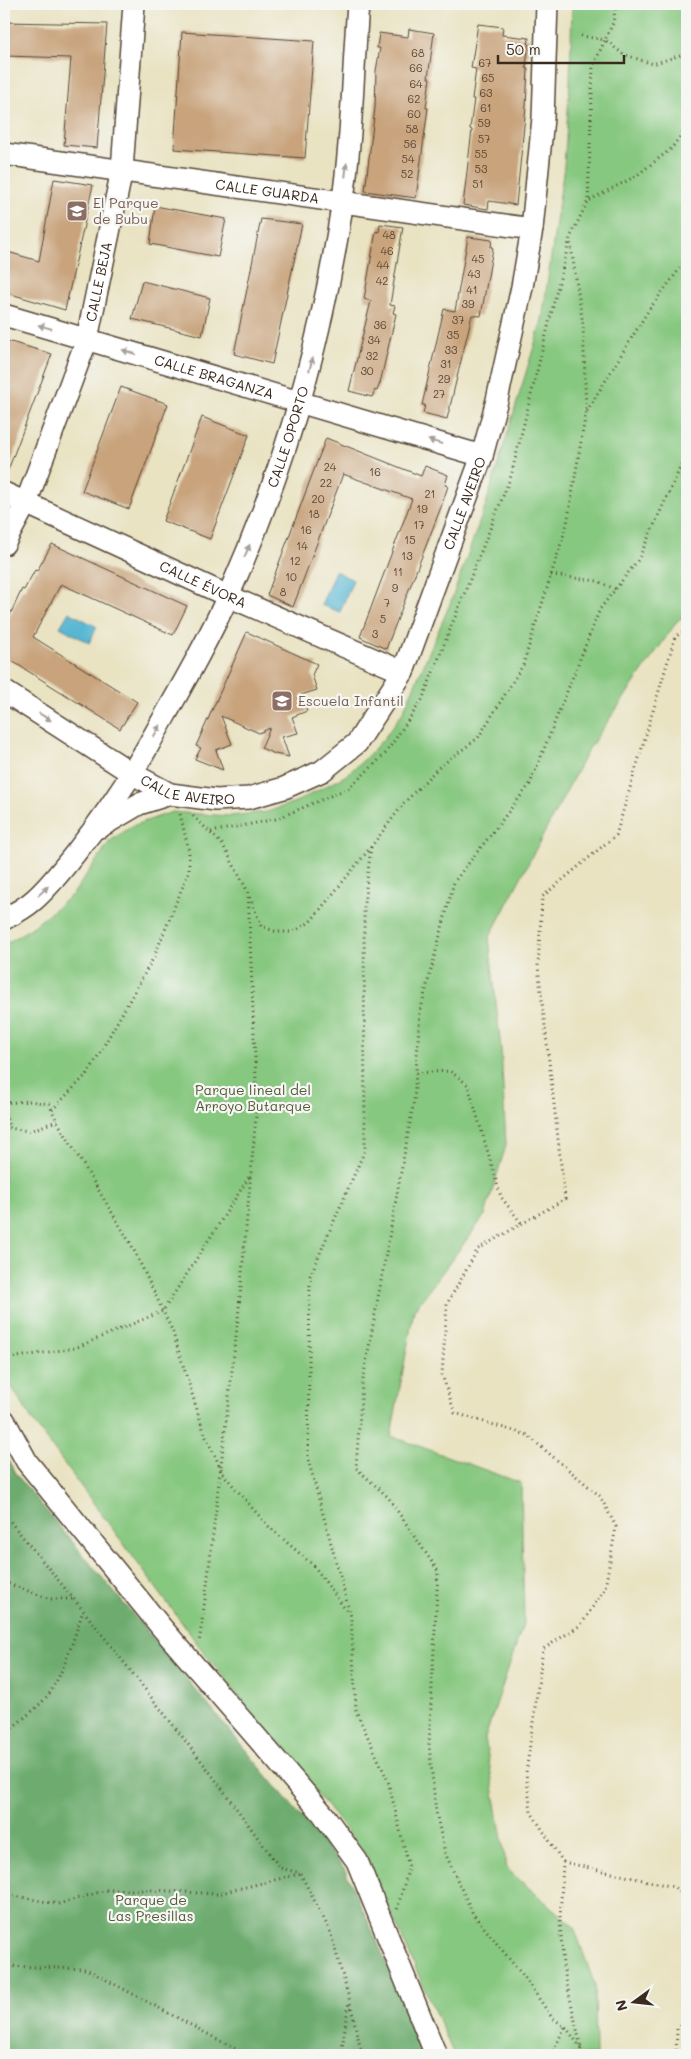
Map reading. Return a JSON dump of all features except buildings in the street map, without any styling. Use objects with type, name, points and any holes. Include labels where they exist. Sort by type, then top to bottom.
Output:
[{"type":"street","name":"CALLE BEJA","points":[[4,544],[26,503],[87,339],[122,170],[134,4]]},
{"type":"street","name":"CALLE OPORTO","points":[[4,919],[31,903],[49,886],[94,830],[133,774],[190,672],[228,596],[263,513],[300,404],[323,313],[343,203],[353,102],[358,4]]},
{"type":"street","name":"CALLE AVEIRO","points":[[4,691],[133,774],[170,794],[216,800],[249,798],[284,788],[322,770],[357,743],[403,672],[482,456],[510,343],[532,229],[543,118],[547,4]]},
{"type":"street","name":"CALLE GUARDA","points":[[4,154],[532,229]]},
{"type":"street","name":"CALLE BRAGANZA","points":[[4,315],[300,404],[482,456]]},
{"type":"street","name":"CALLE ÉVORA","points":[[4,493],[228,596],[403,672]]},
{"type":"street","name":"CALLE OPORTO","points":[[94,830],[139,804],[170,794]]},
{"type":"street","points":[[4,1420],[27,1462],[195,1666],[323,1814],[357,1861],[436,2055]]},
{"type":"path","points":[[170,794],[223,845],[248,892],[261,926],[277,932],[293,932],[310,922],[404,803],[438,768],[478,738],[523,665],[567,524],[586,412],[583,324],[570,238],[588,200],[594,66],[614,23],[616,4]]},
{"type":"path","points":[[581,36],[605,40],[623,54],[652,64],[687,53]]},
{"type":"path","points":[[588,200],[636,176],[671,149],[687,127]]},
{"type":"path","points":[[586,412],[648,311],[687,259]]},
{"type":"path","points":[[580,2048],[565,2026],[553,2018],[524,1976],[473,1914],[445,1853],[436,1812],[429,1745],[438,1571],[388,1497],[356,1468],[362,1384],[412,1110],[420,1012],[454,882],[530,784],[600,609],[638,560],[687,452]]},
{"type":"path","points":[[551,575],[597,581],[616,589]]},
{"type":"path","points":[[580,2055],[563,1966],[560,1922],[563,1862],[532,1812],[526,1774],[543,1649],[581,1625],[605,1588],[616,1527],[600,1496],[528,1435],[455,1413],[442,1375],[447,1304],[478,1249],[565,1199],[538,966],[542,897],[616,835],[675,638],[687,629]]},
{"type":"path","points":[[52,1110],[89,1072],[99,1055],[154,957],[189,872],[189,851],[179,810],[170,794]]},
{"type":"path","points":[[371,847],[364,904],[365,1150],[310,1276],[308,1458],[351,1616],[356,1711],[388,1781],[409,1868],[397,1913]]},
{"type":"path","points":[[195,1666],[207,1585],[238,1319],[257,1104],[248,892]]},
{"type":"path","points":[[416,1073],[450,1071],[468,1085],[501,1197],[522,1224]]},
{"type":"path","points":[[4,1103],[30,1101],[49,1104],[57,1121],[132,1246],[172,1330],[205,1434],[224,1475],[267,1525],[314,1566],[351,1616]]},
{"type":"path","points":[[4,1109],[9,1128]]},
{"type":"path","points":[[4,1130],[9,1128],[29,1132],[57,1121]]},
{"type":"path","points":[[4,1359],[74,1348],[163,1312],[251,1174]]},
{"type":"path","points":[[4,1514],[83,1610],[209,1771],[280,1868],[300,1874],[330,1931],[349,1998],[362,2055]]},
{"type":"path","points":[[4,1582],[50,1599],[73,1598]]},
{"type":"path","points":[[4,1729],[8,1731],[50,1692],[72,1646],[83,1610]]},
{"type":"path","points":[[563,1862],[674,1887],[687,1898]]},
{"type":"path","points":[[4,1894],[58,1904],[107,1890],[152,1890],[216,1894],[300,1874]]},
{"type":"path","points":[[4,1967],[86,1968],[247,2055]]},
{"type":"path","points":[[341,2055],[349,1998]]},
{"type":"path","points":[[676,2055],[677,2029],[687,2021]]},
{"type":"path","points":[[551,2055],[565,2026]]},
{"type":"green space","name":"Parque lineal del Arroyo Butarque","points":[[572,4],[687,4],[687,615],[678,620],[588,750],[489,938],[501,1049],[506,1145],[485,1215],[414,1310],[391,1436],[521,1483],[524,1621],[485,1738],[507,1869],[574,1927],[595,1986],[596,2055],[454,2055],[365,1854],[202,1650],[32,1420],[4,1374],[4,945],[34,926],[73,894],[110,841],[132,826],[172,812],[229,816],[267,812],[298,801],[345,776],[365,759],[385,737],[403,712],[450,604],[486,504],[542,320],[564,166],[570,82]]},
{"type":"green space","name":"Parque de Las Presillas","points":[[4,1451],[15,1473],[344,1868],[428,2055],[4,2055]]},
{"type":"water","points":[[335,571],[353,580],[340,612],[321,605]]},
{"type":"water","points":[[69,612],[97,627],[89,643],[60,627]]},
{"type":"place","name":"El Parque de Bubu","points":[[77,211]]},
{"type":"place","name":"Escuela Infantil","points":[[282,701]]}]
